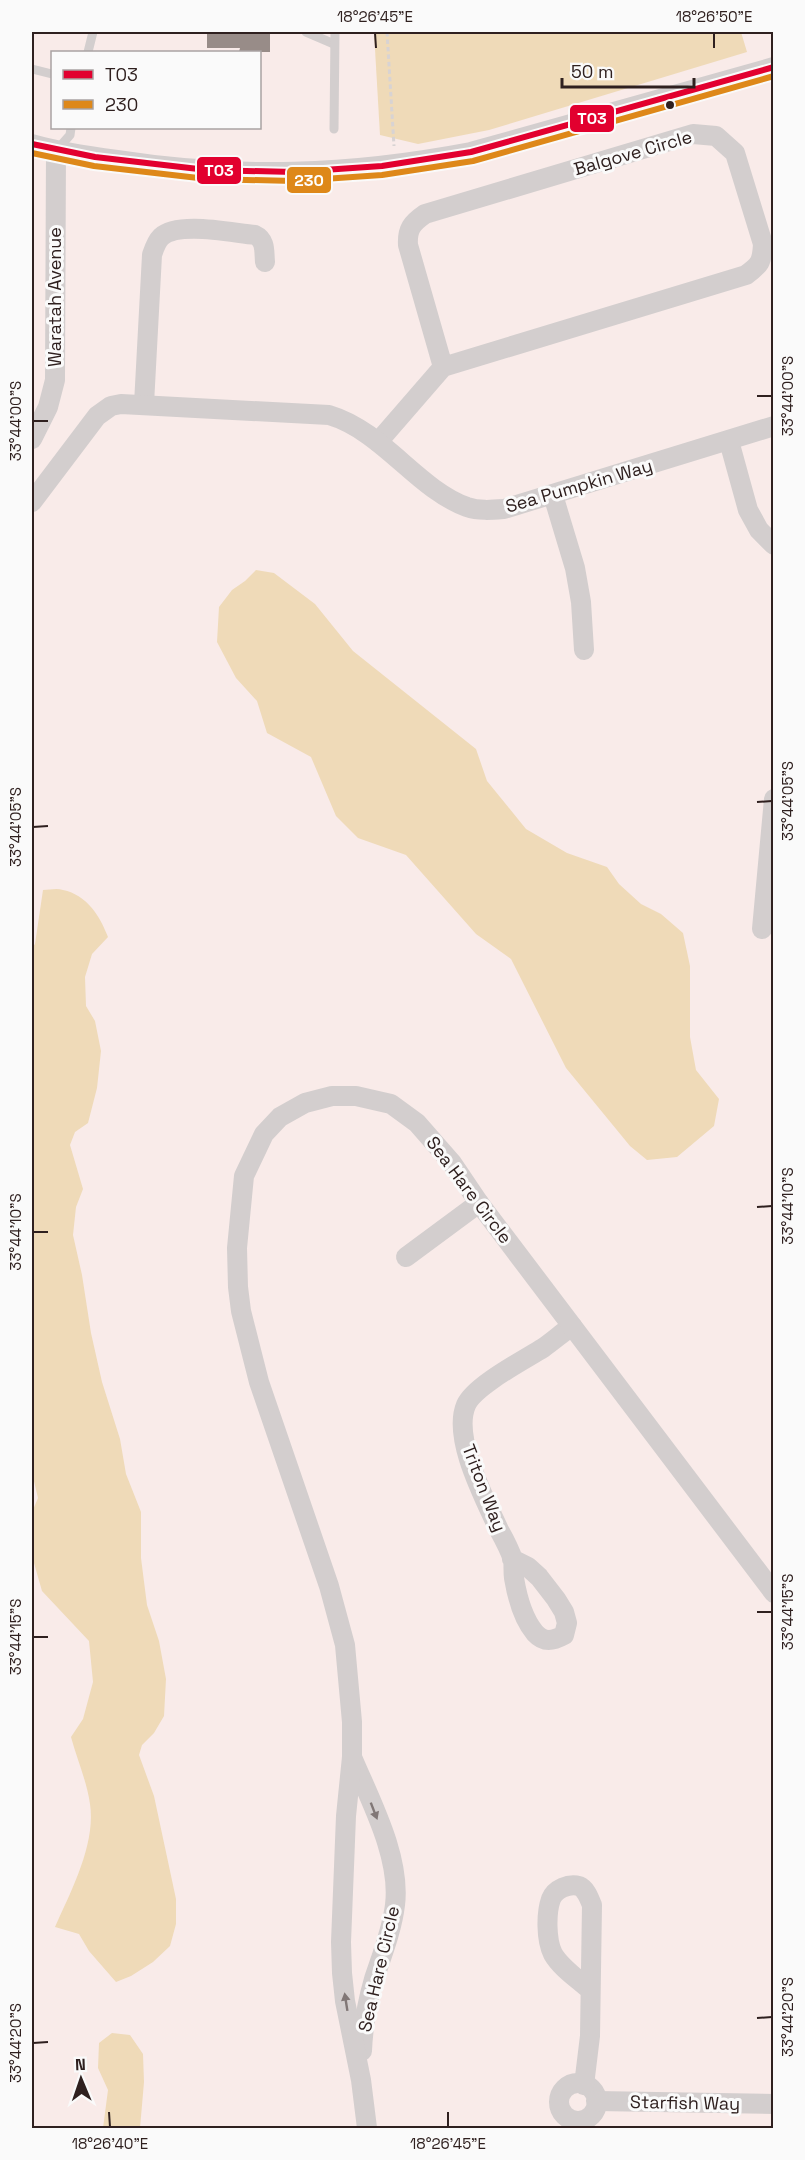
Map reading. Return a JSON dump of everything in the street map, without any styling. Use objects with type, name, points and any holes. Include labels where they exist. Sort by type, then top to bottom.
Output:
[{"type":"street","points":[[32,144],[56,151],[173,169],[213,172],[308,172],[395,164],[471,152],[774,67]]},
{"type":"street","name":"Balgove Circle","points":[[693,134],[716,136],[735,153],[763,244],[763,255],[759,266],[746,275],[442,367],[408,245],[410,226],[424,214],[693,134]]},
{"type":"street","name":"Waratah Avenue","points":[[32,439],[48,407],[55,380],[56,151]]},
{"type":"street","points":[[144,404],[152,255],[160,238],[170,231],[183,228],[255,235],[260,237],[263,243],[265,262]]},
{"type":"street","points":[[378,442],[442,367]]},
{"type":"street","name":"Sea Pumpkin Way","points":[[32,502],[97,416],[111,406],[120,404],[329,415],[355,426],[378,442],[447,498],[482,511],[504,509],[553,495],[774,426]]},
{"type":"street","points":[[729,441],[748,510],[759,530],[774,545]]},
{"type":"street","points":[[553,495],[575,568],[581,602],[584,650]]},
{"type":"street","points":[[762,929],[774,799]]},
{"type":"street","name":"Sea Hare Circle","points":[[367,2128],[361,2080],[345,2001],[341,1942],[346,1816],[352,1757],[349,1675],[345,1645],[340,1620],[259,1382],[241,1311],[237,1248],[244,1176],[264,1134],[280,1117],[305,1103],[332,1096],[356,1096],[391,1104],[417,1123],[452,1163],[479,1203],[774,1593]]},
{"type":"street","points":[[406,1257],[479,1203]]},
{"type":"street","name":"Triton Way","points":[[512,1559],[472,1465],[463,1428],[463,1415],[467,1402],[476,1391],[572,1326]]},
{"type":"street","name":"Sea Hare Circle","points":[[352,1757],[391,1857],[396,1880],[396,1904],[367,2006],[361,2080]]},
{"type":"street","points":[[584,2085],[590,2036],[592,1905],[587,1893],[579,1886],[566,1886],[557,1890],[552,1897],[549,1912],[549,1939],[553,1953],[563,1966],[590,1990]]},
{"type":"street","points":[[577,2083],[584,2085],[595,2094],[596,2100],[594,2113],[584,2124],[568,2118],[559,2106],[559,2098],[563,2091],[577,2083]]},
{"type":"street","name":"Starfish Way","points":[[596,2100],[774,2104]]},
{"type":"lane","points":[[88,51],[93,32]]},
{"type":"lane","points":[[306,32],[334,44]]},
{"type":"lane","points":[[334,32],[334,129]]},
{"type":"lane","points":[[32,69],[51,74]]},
{"type":"lane","points":[[56,151],[70,135],[71,129]]},
{"type":"path","points":[[387,32],[395,164]]},
{"type":"shaded area","points":[[374,32],[741,32],[747,52],[489,130],[418,144],[380,135]]},
{"type":"shaded area","points":[[256,570],[274,573],[315,604],[353,651],[476,749],[487,781],[526,829],[567,853],[607,867],[619,884],[641,904],[661,914],[683,933],[690,966],[690,1037],[696,1070],[719,1099],[714,1126],[677,1157],[647,1160],[630,1146],[566,1068],[511,959],[476,934],[406,855],[358,838],[336,816],[311,757],[267,733],[257,701],[236,678],[217,642],[219,607],[232,590]]},
{"type":"shaded area","points":[[61,889],[79,896],[97,914],[108,937],[92,954],[85,977],[86,1006],[95,1021],[101,1051],[97,1088],[88,1123],[75,1132],[70,1145],[83,1189],[76,1207],[73,1235],[102,1382],[120,1439],[126,1474],[141,1512],[141,1558],[147,1605],[159,1641],[166,1679],[164,1716],[154,1733],[142,1745],[139,1755],[154,1796],[176,1899],[176,1924],[170,1946],[153,1962],[131,1976],[116,1982],[89,1951],[79,1934],[55,1927],[81,1867],[89,1835],[91,1819],[89,1796],[71,1737],[83,1719],[93,1682],[89,1641],[42,1591],[32,1556],[32,1512],[38,1498],[32,1473],[32,948],[35,944],[43,890]]},
{"type":"shaded area","points":[[112,2033],[130,2035],[143,2054],[144,2082],[140,2128],[103,2128],[108,2090],[98,2068],[99,2043]]},
{"type":"building","points":[[207,32],[270,32],[270,52],[239,51],[240,48],[207,48]]},
{"type":"transit line","name":"T03","points":[[32,144],[95,157],[207,170],[294,172],[382,166],[471,152],[774,67]]},
{"type":"transit line","name":"230","points":[[32,153],[94,166],[207,179],[294,181],[382,175],[473,161],[774,76]]}]
